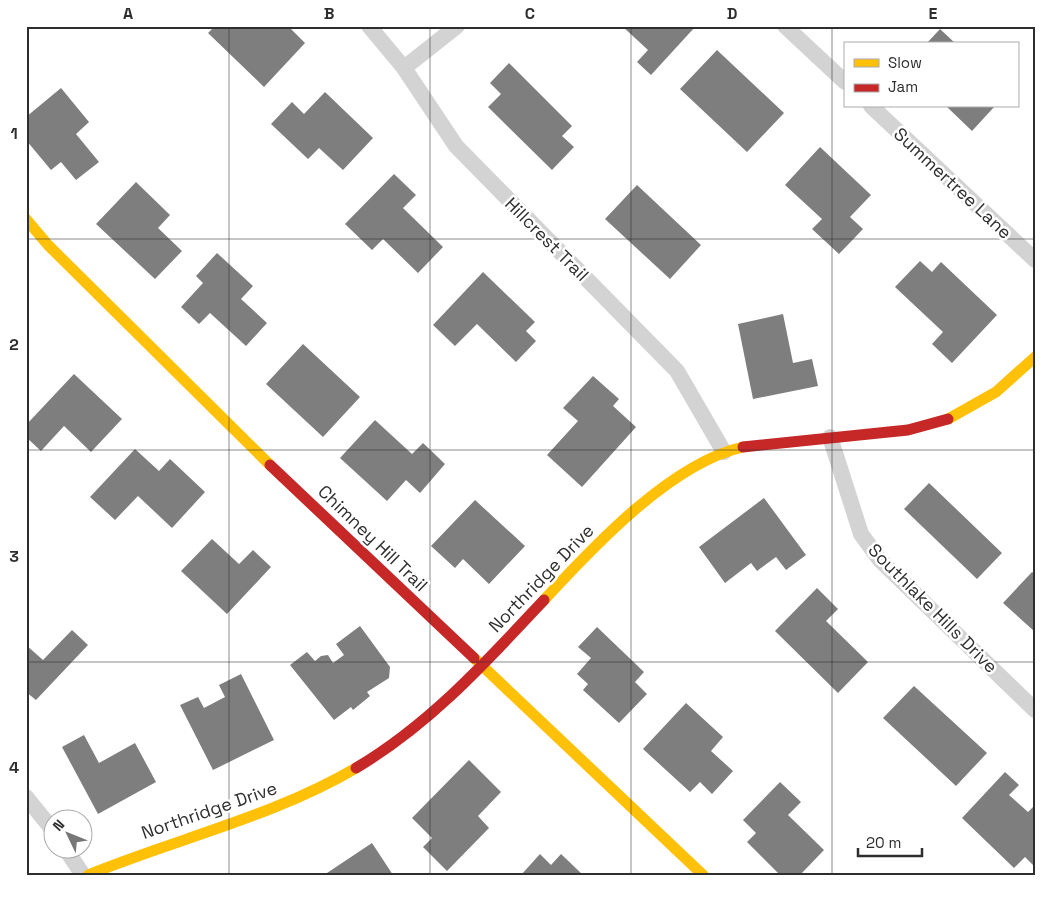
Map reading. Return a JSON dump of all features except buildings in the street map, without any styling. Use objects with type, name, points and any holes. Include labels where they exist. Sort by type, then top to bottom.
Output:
[{"type":"street","name":"Hillcrest Trail","points":[[369,26],[404,68],[456,146],[677,370],[724,452]]},
{"type":"street","points":[[404,68],[457,26]]},
{"type":"street","points":[[785,26],[844,81]]},
{"type":"street","name":"Summertree Lane","points":[[873,108],[1035,260]]},
{"type":"street","name":"Chimney Hill Trail","points":[[26,219],[48,244],[297,491],[703,875]]},
{"type":"street","name":"Northridge Drive","points":[[88,875],[131,856],[307,794],[372,760],[422,723],[481,666],[607,534],[647,500],[710,457],[740,446],[917,428],[960,414],[988,398],[1019,373],[1035,357]]},
{"type":"street","name":"Southlake Hills Drive","points":[[830,437],[861,534],[880,560],[1035,710]]},
{"type":"street","points":[[26,797],[42,817]]},
{"type":"street","points":[[72,858],[83,875]]},
{"type":"traffic: slow","points":[[26,219],[48,245],[270,465]]},
{"type":"traffic: slow","points":[[948,419],[996,392],[1035,357]]},
{"type":"traffic: slow","points":[[544,600],[610,533],[661,488],[688,470],[716,456],[743,447]]},
{"type":"traffic: slow","points":[[474,658],[703,875]]},
{"type":"traffic: slow","points":[[88,875],[292,800],[356,768]]},
{"type":"traffic: jam","points":[[743,447],[908,430],[948,419]]},
{"type":"traffic: jam","points":[[270,465],[474,658]]},
{"type":"traffic: jam","points":[[356,768],[383,751],[433,712],[479,669],[544,600]]}]
